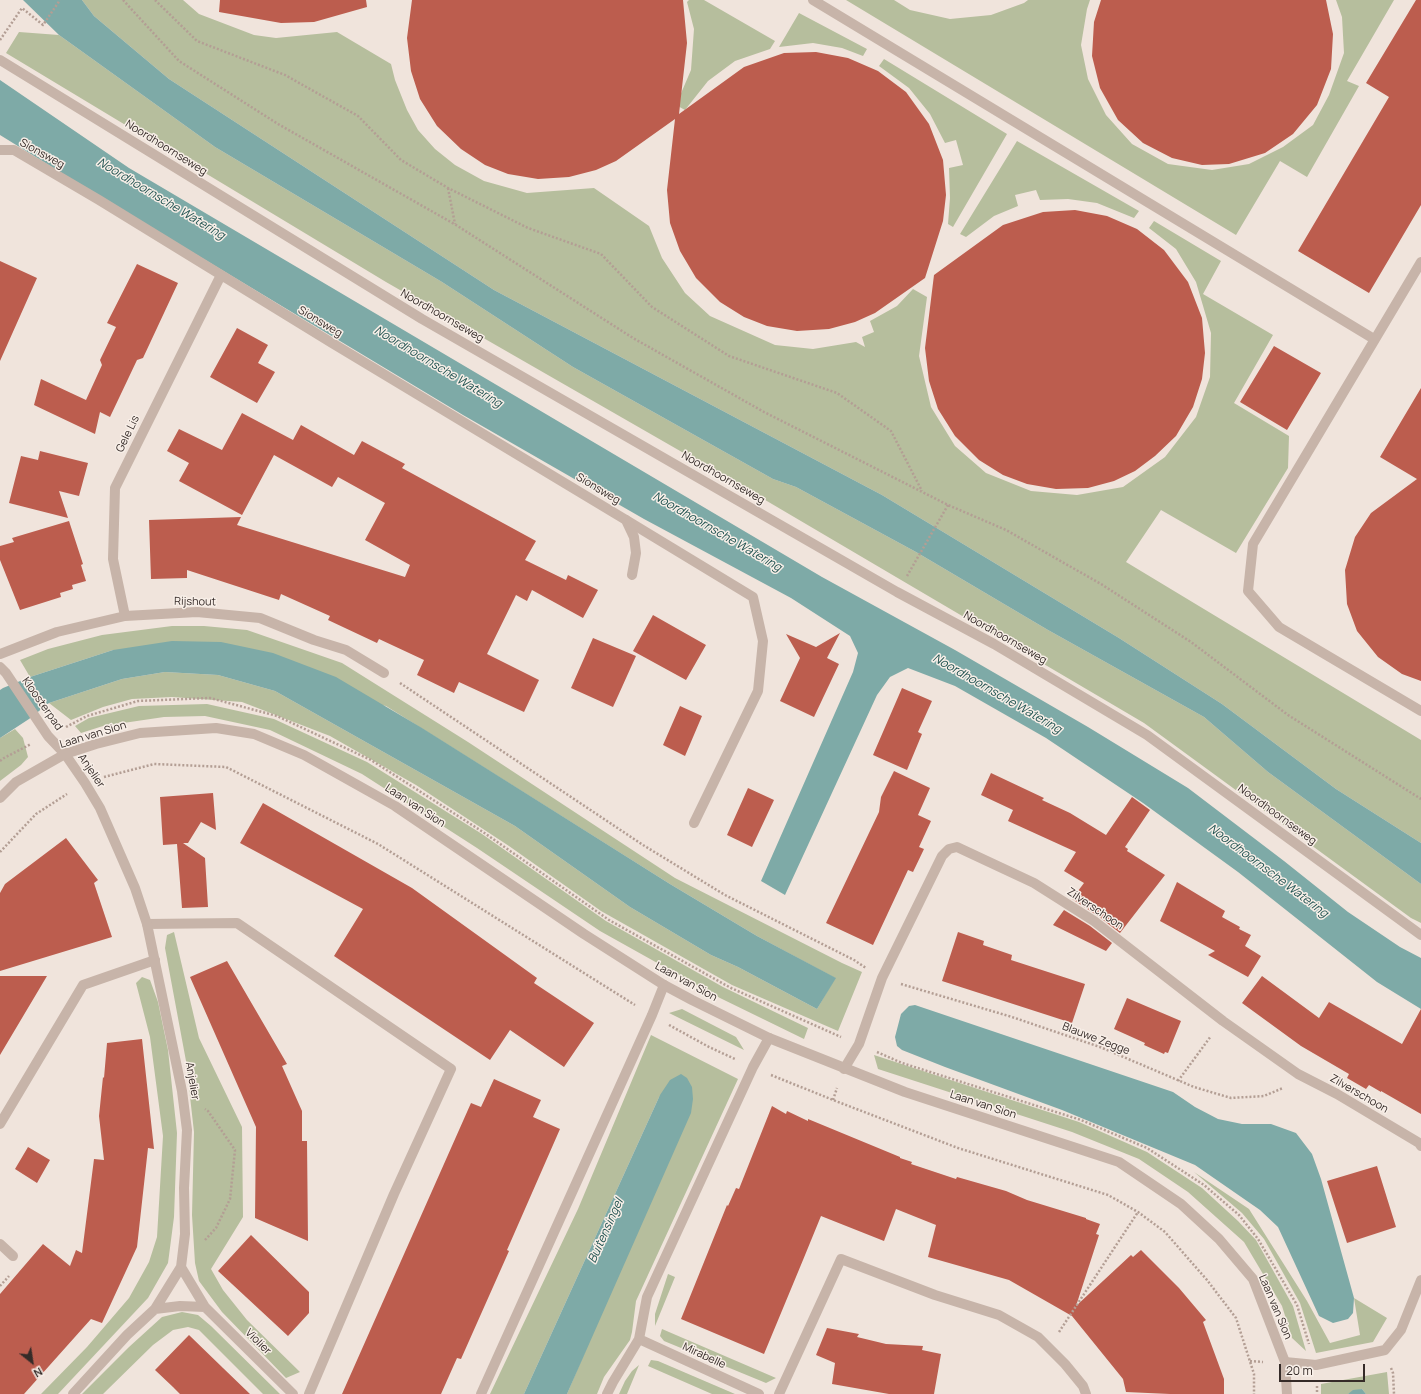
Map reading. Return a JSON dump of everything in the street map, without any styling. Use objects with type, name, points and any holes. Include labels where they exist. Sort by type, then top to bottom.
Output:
[{"type":"street","points":[[813,0],[1374,339]]},
{"type":"street","name":"Noordhoornseweg","points":[[0,60],[422,319],[897,592],[994,644],[1147,735],[1421,935]]},
{"type":"street","name":"Sionsweg","points":[[0,150],[14,150],[99,200],[753,598],[763,641],[758,691],[694,823]]},
{"type":"street","points":[[1421,262],[1253,544],[1248,591],[1279,627],[1421,711]]},
{"type":"street","name":"Gele Lis","points":[[124,616],[113,559],[115,488],[221,275]]},
{"type":"street","points":[[626,520],[634,536],[636,553],[632,575]]},
{"type":"street","name":"Rijshout","points":[[0,654],[57,632],[124,616],[198,612],[260,618],[314,640],[346,650],[384,673]]},
{"type":"street","name":"Kloosterpad","points":[[3,670],[46,733],[65,754]]},
{"type":"street","name":"Laan van Sion","points":[[0,798],[16,782],[65,754],[96,744],[140,733],[216,728],[254,734],[304,756],[395,806],[584,934],[664,985],[769,1038],[905,1092],[1119,1162],[1181,1204],[1219,1239],[1253,1279],[1285,1362],[1287,1394]]},
{"type":"street","name":"Anjelier","points":[[65,754],[100,808],[135,888],[147,924],[182,1091],[187,1130],[184,1188],[185,1234],[181,1267],[155,1309],[127,1335],[74,1394]]},
{"type":"street","name":"Zilverschoon","points":[[844,1069],[859,1044],[882,978],[942,856],[949,849],[957,847],[1034,883],[1094,921],[1222,1021],[1298,1074],[1337,1094],[1419,1143],[1421,1146]]},
{"type":"street","points":[[147,924],[237,923],[451,1069],[394,1194],[309,1394]]},
{"type":"street","points":[[0,1124],[83,985],[154,960]]},
{"type":"street","points":[[481,1394],[652,1015],[664,985]]},
{"type":"street","points":[[607,1394],[639,1339],[647,1297],[753,1067],[769,1038]]},
{"type":"street","points":[[0,1244],[13,1256]]},
{"type":"street","points":[[779,1394],[841,1259],[936,1295],[999,1315],[1038,1337],[1065,1364],[1083,1386],[1086,1394]]},
{"type":"street","name":"Violier","points":[[181,1267],[205,1307],[294,1394]]},
{"type":"street","points":[[1285,1362],[1316,1365],[1385,1350],[1401,1330],[1421,1280]]},
{"type":"street","points":[[155,1309],[180,1306],[205,1307]]},
{"type":"street","name":"Mirabelle","points":[[639,1339],[759,1394]]},
{"type":"path","points":[[0,41],[22,8],[43,25],[60,0]]},
{"type":"path","points":[[123,0],[179,61],[278,124],[456,225],[633,338],[764,412],[948,505],[1006,530],[1101,584],[1190,642],[1288,715],[1421,799]]},
{"type":"path","points":[[155,0],[197,41],[285,75],[358,116],[401,160],[448,188],[528,228],[601,254],[652,307],[729,356],[837,393],[891,431],[922,491]]},
{"type":"path","points":[[448,188],[456,225]]},
{"type":"path","points":[[908,575],[948,505]]},
{"type":"path","name":"Blauwe Zegge","points":[[384,673],[643,845],[725,895],[854,960],[882,978],[1012,1017],[1100,1047],[1178,1081],[1231,1098],[1264,1096],[1289,1086],[1298,1074]]},
{"type":"path","points":[[0,761],[46,733],[87,716],[138,701],[210,698],[277,716],[371,760],[483,832],[609,920],[731,988],[902,1063],[1081,1120],[1147,1148],[1204,1185],[1239,1215],[1258,1239],[1297,1305],[1316,1365],[1317,1394]]},
{"type":"path","points":[[1178,1081],[1222,1021]]},
{"type":"path","points":[[181,1267],[216,1228],[230,1199],[235,1150],[208,1111],[182,1091]]},
{"type":"path","points":[[1049,1348],[1138,1212]]},
{"type":"path","points":[[1385,1350],[1393,1373],[1394,1394]]},
{"type":"green space","points":[[82,0],[183,0],[199,14],[254,35],[276,38],[337,32],[391,64],[395,80],[407,110],[418,130],[435,149],[455,165],[484,181],[527,193],[594,188],[649,226],[662,258],[685,293],[710,316],[775,345],[813,349],[856,342],[865,347],[862,337],[874,332],[870,321],[897,306],[913,289],[927,297],[919,356],[931,407],[955,446],[986,473],[1031,491],[1077,495],[1123,487],[1165,457],[1196,417],[1210,377],[1211,333],[1196,282],[1176,249],[1149,228],[1154,221],[1221,261],[1203,294],[1273,335],[1234,403],[1289,436],[1288,468],[1236,553],[1161,510],[1126,562],[1421,740],[1421,843],[1336,789],[1222,704],[1119,638],[882,495],[494,290],[169,79],[94,16]]},
{"type":"green space","points":[[689,0],[704,0],[775,41],[770,49],[735,61],[708,81],[685,110],[676,105],[691,70],[694,29],[687,2]]},
{"type":"green space","points":[[846,0],[894,0],[910,10],[950,19],[991,15],[1024,3],[1028,0],[1090,0],[1081,45],[1088,79],[1106,115],[1132,144],[1168,164],[1212,170],[1249,164],[1283,147],[1313,125],[1329,95],[1344,53],[1342,17],[1336,0],[1394,0],[1347,81],[1359,86],[1307,177],[1280,161],[1236,235]]},
{"type":"green space","points":[[799,13],[867,49],[863,56],[842,48],[813,43],[779,47]]},
{"type":"green space","points":[[19,32],[59,35],[215,147],[442,282],[573,367],[773,479],[796,487],[916,552],[1048,630],[1204,717],[1268,772],[1421,884],[1421,923],[1411,918],[1144,723],[755,494],[386,282],[6,53]]},
{"type":"green space","points":[[884,59],[1007,134],[953,227],[948,224],[950,198],[949,168],[963,165],[956,140],[945,143],[930,114],[909,88],[879,66]]},
{"type":"green space","points":[[1017,141],[1139,211],[1134,218],[1097,203],[1068,199],[1040,200],[1036,190],[1015,195],[1018,206],[994,216],[966,237],[960,234]]},
{"type":"green space","points":[[172,626],[204,626],[247,630],[342,663],[468,742],[675,878],[862,972],[838,1031],[732,985],[601,911],[509,846],[416,785],[330,736],[242,702],[172,697],[132,699],[103,707],[71,720],[49,703],[122,679],[165,672],[218,675],[275,691],[515,826],[630,907],[711,955],[738,967],[817,1009],[835,978],[757,936],[670,884],[386,706],[113,650],[30,677],[20,660],[48,649],[102,635]]},
{"type":"green space","points":[[207,704],[274,719],[367,762],[482,834],[606,921],[723,987],[808,1028],[804,1039],[720,998],[600,931],[477,848],[362,774],[270,730],[205,716],[164,717],[103,726],[81,733],[75,726],[89,718],[139,706]]},
{"type":"green space","points":[[15,729],[23,738],[28,757],[21,765],[0,781],[0,738]]},
{"type":"green space","points":[[174,932],[199,1038],[242,1127],[243,1217],[211,1269],[223,1290],[247,1320],[300,1372],[286,1378],[222,1312],[199,1281],[195,1263],[192,1215],[194,1132],[186,1061],[165,948],[167,935]]},
{"type":"green space","points":[[142,977],[150,980],[158,1002],[168,1050],[177,1133],[174,1217],[168,1263],[148,1298],[58,1394],[41,1394],[87,1347],[129,1298],[149,1262],[157,1237],[163,1136],[150,1037],[136,983]]},
{"type":"green space","points":[[682,1009],[736,1037],[744,1050],[669,1013]]},
{"type":"green space","points":[[651,1035],[738,1079],[636,1301],[630,1340],[604,1377],[597,1394],[567,1394],[586,1349],[660,1095],[524,1394],[490,1394],[578,1209]]},
{"type":"green space","points":[[874,1055],[1079,1122],[1147,1152],[1202,1188],[1238,1221],[1256,1240],[1293,1306],[1306,1351],[1292,1338],[1282,1306],[1244,1242],[1188,1192],[1139,1159],[1072,1132],[878,1069]]},
{"type":"green space","points":[[1194,1172],[1249,1209],[1307,1301],[1330,1343],[1360,1335],[1354,1298],[1387,1318],[1373,1342],[1316,1353],[1300,1303],[1264,1239],[1242,1213]]},
{"type":"green space","points":[[668,1274],[675,1277],[655,1326],[655,1314]]},
{"type":"green space","points":[[182,1312],[198,1315],[280,1394],[263,1394],[199,1330],[188,1327],[173,1330],[153,1345],[103,1394],[82,1394],[129,1347],[162,1317]]},
{"type":"green space","points":[[662,1329],[776,1378],[766,1383],[664,1341],[660,1336]]},
{"type":"green space","points":[[651,1360],[658,1361],[735,1394],[712,1394],[648,1366]]},
{"type":"green space","points":[[639,1365],[627,1394],[619,1394],[625,1381],[632,1371]]},
{"type":"green space","points":[[1387,1372],[1389,1394],[1366,1394],[1362,1389],[1348,1394],[1321,1394],[1321,1384]]},
{"type":"water","points":[[23,0],[82,0],[94,16],[169,79],[494,290],[882,495],[1119,638],[1222,704],[1336,789],[1421,843],[1421,884],[1268,772],[1204,717],[1048,630],[916,552],[796,487],[773,479],[573,367],[442,282],[215,147],[59,35]]},
{"type":"water","name":"Noordhoornsche Watering","points":[[0,80],[129,168],[822,577],[955,650],[1088,727],[1188,788],[1348,912],[1400,947],[1421,958],[1421,1009],[1377,982],[1238,872],[1143,803],[1046,738],[955,686],[908,668],[890,677],[877,695],[785,895],[761,881],[853,672],[858,653],[850,636],[791,598],[644,519],[463,415],[0,135]]},
{"type":"water","points":[[172,641],[221,642],[273,653],[336,677],[422,728],[670,884],[757,936],[836,978],[817,1009],[738,967],[711,955],[630,907],[515,826],[275,691],[218,675],[165,672],[122,679],[49,703],[29,719],[0,738],[0,690],[3,688],[30,677],[113,650]]},
{"type":"water","points":[[915,1005],[1173,1092],[1195,1107],[1218,1119],[1242,1124],[1271,1124],[1296,1133],[1312,1154],[1321,1179],[1354,1298],[1353,1313],[1348,1319],[1333,1323],[1319,1316],[1278,1227],[1260,1210],[1195,1165],[1062,1110],[902,1050],[897,1046],[895,1037],[901,1014],[909,1006]]},
{"type":"water","name":"Buitensingel","points":[[681,1074],[687,1078],[692,1087],[693,1099],[691,1113],[567,1394],[524,1394],[660,1095],[670,1080]]},
{"type":"water","points":[[1362,1389],[1366,1394],[1348,1394],[1353,1390]]},
{"type":"building","points":[[220,0],[366,0],[367,7],[314,22],[281,23],[219,12]]},
{"type":"building","points":[[412,0],[683,0],[687,43],[679,114],[744,67],[784,53],[816,52],[848,58],[878,71],[906,92],[929,124],[943,160],[946,195],[943,221],[925,278],[875,313],[855,322],[829,329],[797,331],[767,326],[744,317],[720,302],[696,278],[680,251],[670,223],[667,190],[675,119],[616,161],[596,170],[569,177],[538,179],[508,174],[485,165],[461,149],[437,126],[420,99],[411,71],[407,38]]},
{"type":"building","points":[[1101,0],[1326,0],[1333,34],[1331,69],[1317,105],[1293,134],[1265,153],[1229,164],[1202,165],[1172,158],[1143,143],[1118,120],[1100,88],[1092,56],[1094,22]]},
{"type":"building","points":[[1416,0],[1421,0],[1421,205],[1369,293],[1298,251],[1389,97],[1366,83]]},
{"type":"building","points":[[1075,210],[1107,216],[1137,229],[1164,250],[1188,282],[1202,318],[1205,353],[1202,379],[1193,407],[1176,436],[1155,456],[1135,471],[1114,481],[1088,488],[1056,489],[1027,484],[1003,475],[979,460],[955,436],[938,409],[929,381],[925,348],[934,275],[1003,225],[1043,212]]},
{"type":"building","points":[[0,261],[37,278],[0,361]]},
{"type":"building","points":[[137,264],[178,283],[143,358],[137,360],[110,417],[100,412],[95,434],[34,405],[41,379],[86,400],[102,365],[100,360],[116,327],[107,323]]},
{"type":"building","points":[[237,328],[268,345],[258,363],[275,372],[257,403],[210,377]]},
{"type":"building","points":[[1274,346],[1321,373],[1287,430],[1240,402]]},
{"type":"building","points":[[1421,388],[1421,681],[1402,674],[1378,657],[1357,631],[1347,604],[1345,570],[1355,537],[1371,513],[1417,479],[1380,457]]},
{"type":"building","points":[[242,413],[293,440],[301,425],[354,455],[362,441],[405,464],[402,468],[536,541],[525,560],[566,580],[568,575],[598,590],[583,618],[532,590],[527,601],[516,595],[487,654],[539,680],[524,712],[459,682],[454,693],[417,675],[424,660],[379,639],[377,643],[328,620],[330,616],[281,594],[279,600],[187,570],[187,578],[151,579],[149,520],[241,517],[237,525],[405,577],[410,565],[365,540],[385,503],[338,477],[332,487],[274,455],[242,515],[179,481],[189,463],[167,451],[179,429],[222,450]]},
{"type":"building","points":[[40,451],[88,463],[79,496],[59,491],[68,518],[9,503],[21,456],[38,460]]},
{"type":"building","points":[[69,521],[83,564],[81,565],[86,581],[72,585],[73,589],[60,593],[61,597],[20,610],[0,560],[0,546],[14,542],[12,538]]},
{"type":"building","points":[[653,615],[706,645],[686,680],[633,651]]},
{"type":"building","points":[[840,633],[827,658],[839,664],[814,717],[780,701],[800,658],[786,634],[816,647]]},
{"type":"building","points":[[593,638],[636,656],[613,707],[571,688]]},
{"type":"building","points":[[902,688],[932,701],[918,732],[922,734],[907,770],[873,755]]},
{"type":"building","points":[[680,706],[702,716],[685,756],[663,745]]},
{"type":"building","points":[[894,771],[930,788],[918,815],[931,821],[919,847],[924,849],[913,872],[908,870],[873,945],[826,923],[879,812],[881,797]]},
{"type":"building","points":[[991,773],[1044,798],[1042,800],[1070,813],[1106,835],[1132,797],[1150,810],[1125,847],[1128,849],[1127,851],[1165,875],[1120,933],[1072,899],[1084,883],[1064,871],[1076,852],[1008,821],[1013,810],[981,795]]},
{"type":"building","points":[[748,788],[774,800],[752,847],[727,835]]},
{"type":"building","points":[[213,793],[216,830],[201,822],[188,843],[183,843],[205,858],[208,907],[182,908],[177,844],[163,845],[160,797]]},
{"type":"building","points":[[263,803],[412,888],[537,978],[534,983],[594,1023],[564,1067],[510,1030],[490,1060],[334,956],[363,909],[240,843]]},
{"type":"building","points":[[66,838],[98,880],[94,883],[112,937],[0,971],[0,893],[5,884]]},
{"type":"building","points":[[1177,882],[1225,911],[1222,917],[1240,927],[1239,929],[1251,935],[1245,946],[1261,956],[1248,977],[1208,955],[1215,951],[1160,921]]},
{"type":"building","points":[[1064,910],[1090,926],[1112,943],[1106,951],[1053,925]]},
{"type":"building","points":[[958,932],[984,941],[983,945],[1012,955],[1011,960],[1085,984],[1072,1023],[942,981]]},
{"type":"building","points":[[227,961],[287,1064],[282,1066],[302,1111],[302,1141],[307,1141],[308,1241],[255,1218],[256,1127],[190,977]]},
{"type":"building","points":[[0,976],[47,976],[0,1055]]},
{"type":"building","points":[[1262,976],[1319,1018],[1329,1002],[1402,1044],[1421,1009],[1421,1114],[1369,1085],[1366,1089],[1347,1078],[1349,1074],[1301,1046],[1242,1003]]},
{"type":"building","points":[[1127,998],[1181,1021],[1168,1053],[1165,1052],[1164,1054],[1144,1045],[1145,1043],[1114,1029]]},
{"type":"building","points":[[142,1039],[154,1149],[148,1148],[137,1247],[102,1323],[91,1319],[24,1394],[0,1394],[0,1294],[43,1244],[70,1266],[76,1250],[82,1253],[94,1159],[104,1160],[99,1116],[107,1043]]},
{"type":"building","points":[[494,1079],[541,1100],[533,1117],[560,1129],[507,1250],[509,1251],[461,1359],[457,1358],[441,1394],[342,1394],[471,1103],[481,1107]]},
{"type":"building","points":[[772,1106],[786,1114],[787,1111],[808,1121],[808,1119],[912,1162],[911,1164],[956,1179],[957,1177],[1006,1191],[1027,1200],[1086,1218],[1100,1224],[1096,1234],[1099,1235],[1076,1306],[1131,1255],[1133,1257],[1141,1250],[1179,1288],[1206,1320],[1203,1322],[1224,1379],[1224,1394],[1126,1392],[1123,1379],[1072,1316],[1009,1280],[928,1257],[936,1225],[896,1209],[884,1241],[821,1216],[764,1354],[681,1319],[727,1205],[728,1206],[736,1188],[739,1189]]},
{"type":"building","points":[[28,1147],[50,1160],[37,1183],[15,1169]]},
{"type":"building","points":[[1377,1166],[1396,1227],[1347,1243],[1327,1181]]},
{"type":"building","points":[[251,1235],[309,1292],[309,1313],[288,1336],[218,1271]]},
{"type":"building","points":[[827,1328],[859,1334],[857,1337],[886,1344],[923,1346],[922,1350],[941,1354],[934,1394],[889,1394],[832,1384],[835,1363],[816,1355]]},
{"type":"building","points":[[189,1335],[250,1394],[180,1394],[155,1370]]}]
